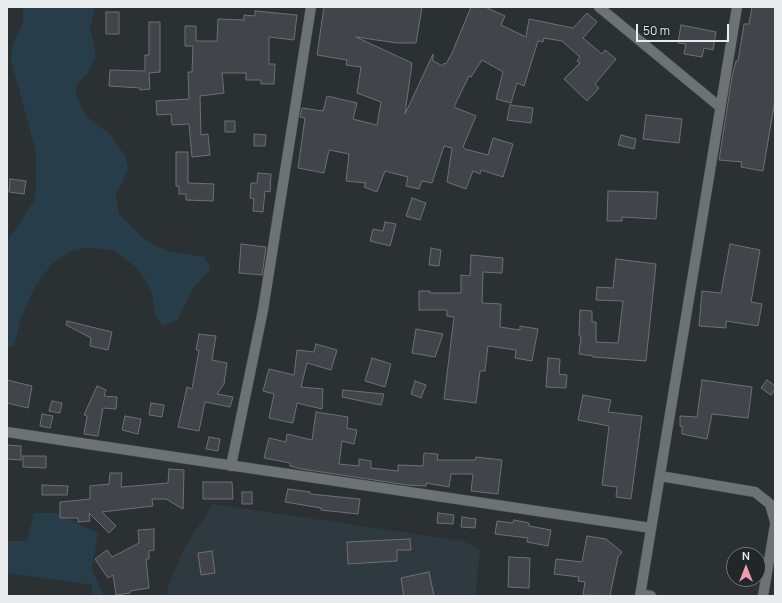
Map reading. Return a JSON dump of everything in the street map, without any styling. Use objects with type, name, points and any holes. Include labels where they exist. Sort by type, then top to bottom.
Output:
[{"type":"street","points":[[231,466],[263,310],[311,7]]},
{"type":"street","points":[[599,7],[720,107]]},
{"type":"street","points":[[644,595],[660,476],[737,7]]},
{"type":"street","points":[[7,432],[652,528]]},
{"type":"street","points":[[660,476],[755,492],[770,504],[775,522]]},
{"type":"street","points":[[764,596],[775,525]]},
{"type":"shaded area","points":[[23,7],[95,7],[90,29],[95,47],[95,57],[89,72],[77,84],[76,95],[86,116],[110,134],[125,156],[128,168],[116,194],[119,214],[144,239],[167,251],[204,257],[210,266],[209,271],[194,287],[177,320],[167,325],[162,325],[155,315],[152,294],[146,281],[137,268],[113,250],[85,248],[71,251],[51,265],[36,285],[22,315],[14,345],[7,349],[7,242],[34,201],[36,190],[36,152],[11,60],[13,44],[23,23]]},
{"type":"shaded area","points":[[213,504],[463,541],[480,550],[475,596],[167,596],[167,590],[183,550]]},
{"type":"shaded area","points":[[34,513],[57,513],[98,533],[92,569],[104,596],[92,596],[92,585],[7,573],[7,541],[27,541]]},
{"type":"building","points":[[324,7],[422,7],[416,43],[397,43],[356,37],[412,63],[405,114],[433,54],[433,61],[443,66],[444,63],[446,64],[471,7],[485,7],[505,16],[501,25],[526,37],[529,19],[573,28],[587,13],[597,22],[583,38],[602,54],[605,50],[616,59],[595,84],[599,88],[587,101],[564,79],[580,63],[577,61],[580,57],[562,41],[544,38],[543,42],[538,41],[524,86],[517,83],[511,103],[496,99],[503,72],[482,60],[471,77],[469,76],[454,107],[476,116],[463,147],[465,149],[488,155],[493,138],[513,144],[503,177],[481,170],[480,174],[473,171],[466,189],[447,182],[452,148],[444,146],[432,183],[422,181],[419,189],[406,186],[408,177],[385,171],[377,192],[364,187],[366,183],[346,181],[349,154],[329,150],[324,173],[298,168],[305,118],[300,117],[302,108],[323,111],[327,96],[357,103],[353,119],[377,125],[381,102],[357,93],[361,67],[346,65],[347,60],[317,55]]},
{"type":"building","points":[[752,7],[775,7],[775,100],[763,171],[741,167],[742,162],[719,160],[732,77],[736,61],[738,61],[744,24],[749,24]]},
{"type":"building","points":[[255,11],[297,15],[294,40],[269,37],[269,64],[275,64],[274,84],[261,84],[261,80],[246,80],[246,73],[222,73],[224,93],[200,96],[201,135],[208,134],[210,155],[192,157],[189,124],[172,125],[171,114],[157,115],[156,101],[189,99],[188,72],[192,72],[193,46],[185,46],[185,26],[196,26],[196,41],[217,41],[218,19],[244,20],[244,15],[255,16]]},
{"type":"building","points":[[106,12],[119,12],[119,34],[106,34]]},
{"type":"building","points":[[149,22],[160,22],[160,72],[149,73],[150,89],[140,90],[140,88],[109,86],[110,70],[145,71],[145,55],[149,55]]},
{"type":"building","points":[[681,25],[716,32],[713,50],[704,48],[702,57],[684,54],[686,44],[678,43]]},
{"type":"building","points":[[510,105],[533,108],[531,123],[507,120]]},
{"type":"building","points":[[646,115],[682,119],[679,143],[643,139]]},
{"type":"building","points":[[225,121],[235,121],[235,132],[225,132]]},
{"type":"building","points":[[254,134],[266,135],[265,146],[254,146]]},
{"type":"building","points":[[621,135],[636,139],[634,149],[618,145]]},
{"type":"building","points":[[176,152],[188,152],[188,183],[214,184],[213,201],[186,200],[186,194],[179,194],[179,186],[176,186]]},
{"type":"building","points":[[258,173],[271,174],[270,192],[265,191],[263,212],[253,211],[254,199],[250,198],[251,183],[257,183]]},
{"type":"building","points":[[10,179],[26,181],[24,194],[9,192]]},
{"type":"building","points":[[608,191],[658,192],[656,219],[622,217],[622,221],[607,221]]},
{"type":"building","points":[[412,198],[426,203],[420,220],[406,216]]},
{"type":"building","points":[[385,222],[396,224],[390,246],[370,241],[373,229],[383,231]]},
{"type":"building","points":[[241,244],[266,247],[262,275],[239,273]]},
{"type":"building","points":[[730,244],[760,250],[751,302],[762,304],[758,326],[726,321],[726,328],[699,326],[702,291],[721,293]]},
{"type":"building","points":[[431,248],[441,250],[439,266],[429,265]]},
{"type":"building","points":[[471,255],[503,258],[502,273],[483,272],[482,303],[501,304],[500,327],[520,330],[520,326],[538,329],[532,361],[515,358],[516,350],[488,346],[485,371],[480,371],[476,403],[444,399],[454,317],[447,316],[447,310],[419,310],[419,291],[430,291],[430,293],[461,293],[461,275],[470,276]]},
{"type":"building","points":[[616,259],[656,264],[646,361],[593,357],[579,354],[581,336],[579,336],[580,310],[592,311],[592,322],[596,322],[596,342],[618,343],[623,301],[596,300],[597,287],[613,288]]},
{"type":"building","points":[[67,321],[112,332],[108,350],[90,346],[91,338],[66,325]]},
{"type":"building","points":[[416,329],[443,334],[435,357],[412,353]]},
{"type":"building","points":[[199,334],[216,336],[212,360],[227,363],[224,384],[217,394],[233,397],[230,407],[205,402],[199,431],[178,427],[187,387],[192,389],[199,350],[196,350]]},
{"type":"building","points":[[316,344],[337,350],[331,370],[307,363],[301,387],[323,389],[322,409],[297,403],[293,423],[269,418],[274,394],[263,391],[269,369],[294,375],[297,350],[314,352]]},
{"type":"building","points":[[372,358],[391,364],[385,387],[365,381]]},
{"type":"building","points":[[548,358],[560,359],[559,374],[567,375],[566,388],[546,387]]},
{"type":"building","points":[[7,380],[32,386],[28,408],[7,403]]},
{"type":"building","points":[[702,380],[752,387],[748,418],[712,414],[707,439],[682,434],[680,416],[697,417]]},
{"type":"building","points":[[767,380],[775,386],[775,390],[771,395],[761,388]]},
{"type":"building","points":[[415,381],[426,385],[421,398],[411,394]]},
{"type":"building","points":[[97,386],[106,390],[104,396],[117,397],[116,409],[103,408],[98,436],[84,434],[87,416],[84,415]]},
{"type":"building","points":[[343,390],[384,394],[381,405],[342,397]]},
{"type":"building","points":[[583,395],[611,400],[608,412],[642,416],[631,499],[616,497],[617,487],[602,485],[609,426],[578,420]]},
{"type":"building","points":[[52,401],[62,403],[60,413],[49,411]]},
{"type":"building","points":[[151,403],[164,405],[162,417],[149,415]]},
{"type":"building","points":[[316,412],[348,417],[347,428],[357,430],[354,444],[342,441],[339,464],[359,466],[359,459],[371,461],[371,468],[398,471],[398,465],[423,466],[424,453],[438,454],[437,460],[475,460],[476,457],[502,460],[498,494],[471,491],[473,474],[451,474],[449,487],[426,483],[426,486],[407,485],[302,469],[290,466],[290,463],[264,458],[269,438],[286,442],[287,434],[312,440]]},
{"type":"building","points":[[42,414],[53,416],[50,428],[40,426]]},
{"type":"building","points":[[125,416],[141,419],[138,434],[122,430]]},
{"type":"building","points":[[209,437],[220,439],[218,451],[206,449]]},
{"type":"building","points":[[7,445],[21,446],[21,460],[7,459]]},
{"type":"building","points":[[23,456],[46,456],[46,468],[23,467]]},
{"type":"building","points":[[169,469],[184,470],[183,509],[166,499],[152,499],[153,506],[102,512],[116,526],[109,533],[89,513],[90,521],[78,522],[78,518],[60,518],[60,502],[90,499],[90,486],[109,484],[110,473],[122,473],[121,487],[168,483]]},
{"type":"building","points":[[203,482],[232,482],[233,499],[203,499]]},
{"type":"building","points":[[42,485],[68,486],[67,495],[42,495]]},
{"type":"building","points":[[288,489],[310,492],[310,494],[360,499],[358,514],[321,510],[321,508],[285,502]]},
{"type":"building","points":[[242,492],[252,492],[252,504],[242,504]]},
{"type":"building","points":[[438,513],[454,515],[453,524],[437,523]]},
{"type":"building","points":[[462,517],[476,519],[475,528],[461,527]]},
{"type":"building","points":[[514,520],[529,523],[529,526],[551,530],[548,546],[527,542],[528,538],[495,534],[497,521],[513,523]]},
{"type":"building","points":[[154,529],[154,550],[149,551],[149,559],[146,559],[149,588],[116,595],[113,575],[108,578],[95,559],[107,550],[112,557],[139,543],[138,530]]},
{"type":"building","points":[[587,536],[606,539],[622,552],[618,557],[610,596],[583,595],[585,582],[578,581],[579,577],[554,574],[556,559],[582,562]]},
{"type":"building","points":[[410,539],[411,550],[397,550],[397,561],[348,564],[347,542]]},
{"type":"building","points":[[212,551],[215,573],[201,575],[198,553]]},
{"type":"building","points":[[509,557],[530,558],[529,588],[508,587]]},
{"type":"building","points":[[429,572],[434,596],[404,596],[401,578]]}]
